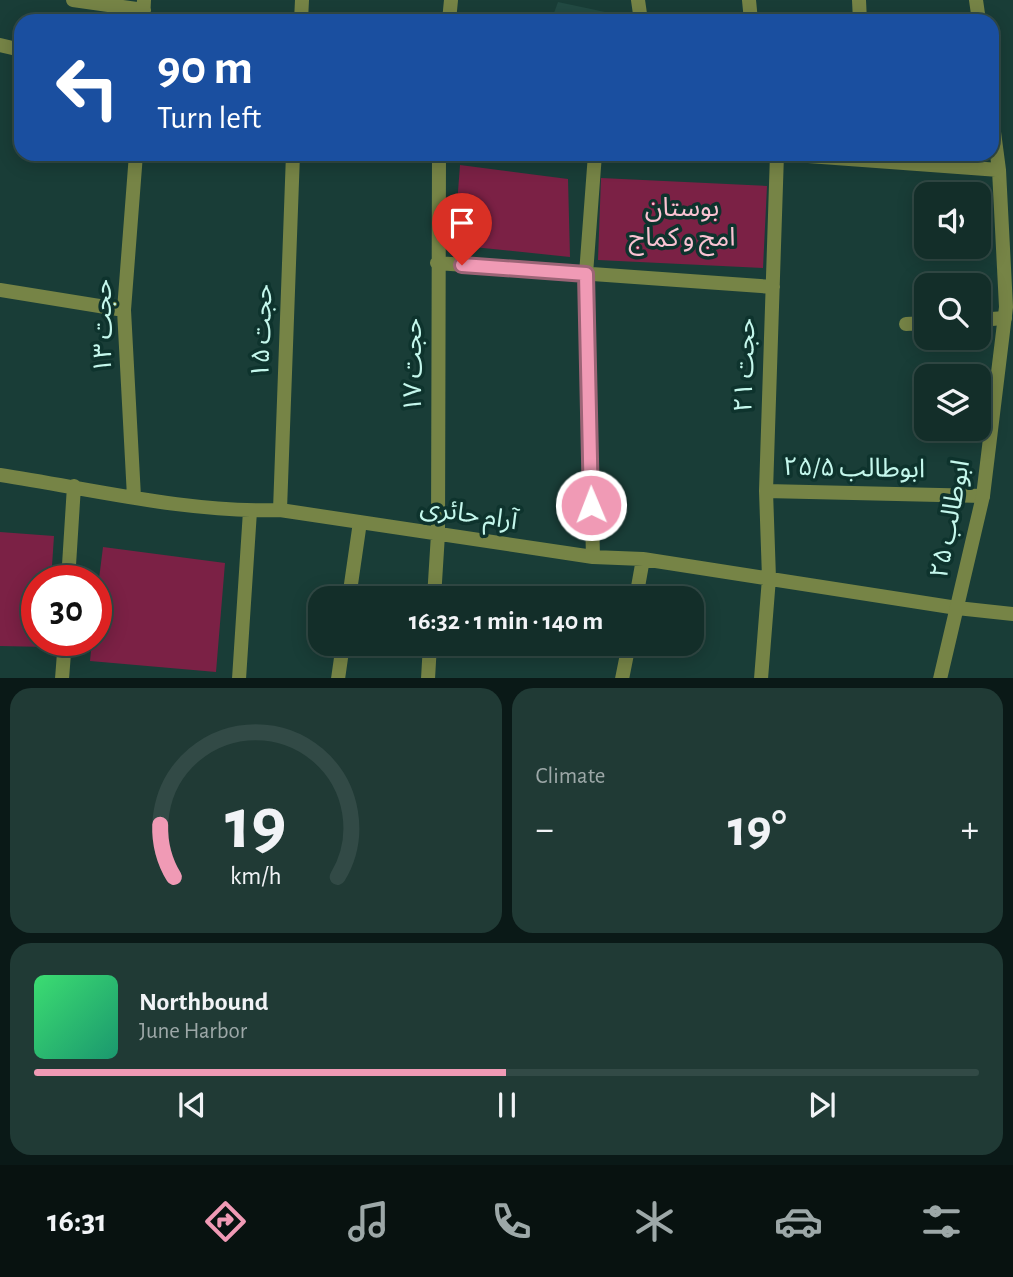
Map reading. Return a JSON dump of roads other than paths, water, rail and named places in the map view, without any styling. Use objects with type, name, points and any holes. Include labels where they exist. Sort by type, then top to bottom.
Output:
[{"type":"street","points":[[73,0],[144,10]]},
{"type":"street","name":"حجت ۱۳","points":[[134,497],[124,310],[135,161]]},
{"type":"street","name":"حجت ۱۵","points":[[280,509],[293,161]]},
{"type":"street","name":"حجت ۱۷","points":[[434,586],[438,534],[439,161]]},
{"type":"street","points":[[593,557],[586,274],[594,161]]},
{"type":"street","name":"حجت ۲۱","points":[[761,678],[769,578],[766,491],[779,161]]},
{"type":"street","points":[[908,161],[999,170]]},
{"type":"street","name":"ابوطالب ۲۵","points":[[940,678],[983,496],[1005,318],[998,161]]},
{"type":"street","points":[[438,263],[772,286]]},
{"type":"street","points":[[0,290],[124,310]]},
{"type":"street","points":[[991,319],[1005,318]]},
{"type":"street","points":[[905,324],[914,324]]},
{"type":"street","name":"آرام حائری","points":[[0,475],[134,497],[250,511],[280,509],[593,557],[643,559],[957,608],[1013,614]]},
{"type":"street","points":[[69,565],[74,486]]},
{"type":"street","name":"ابوطالب ۲۵/۵","points":[[766,491],[983,496]]},
{"type":"street","points":[[239,678],[250,511]]},
{"type":"street","points":[[351,586],[360,522]]},
{"type":"street","points":[[638,586],[643,559]]},
{"type":"street","points":[[62,678],[64,656]]},
{"type":"street","points":[[338,678],[341,656]]},
{"type":"street","points":[[428,678],[429,656]]},
{"type":"street","points":[[622,678],[627,656]]},
{"type":"park label","name":"بوستان امج و کماج","points":[[682,223]]}]
